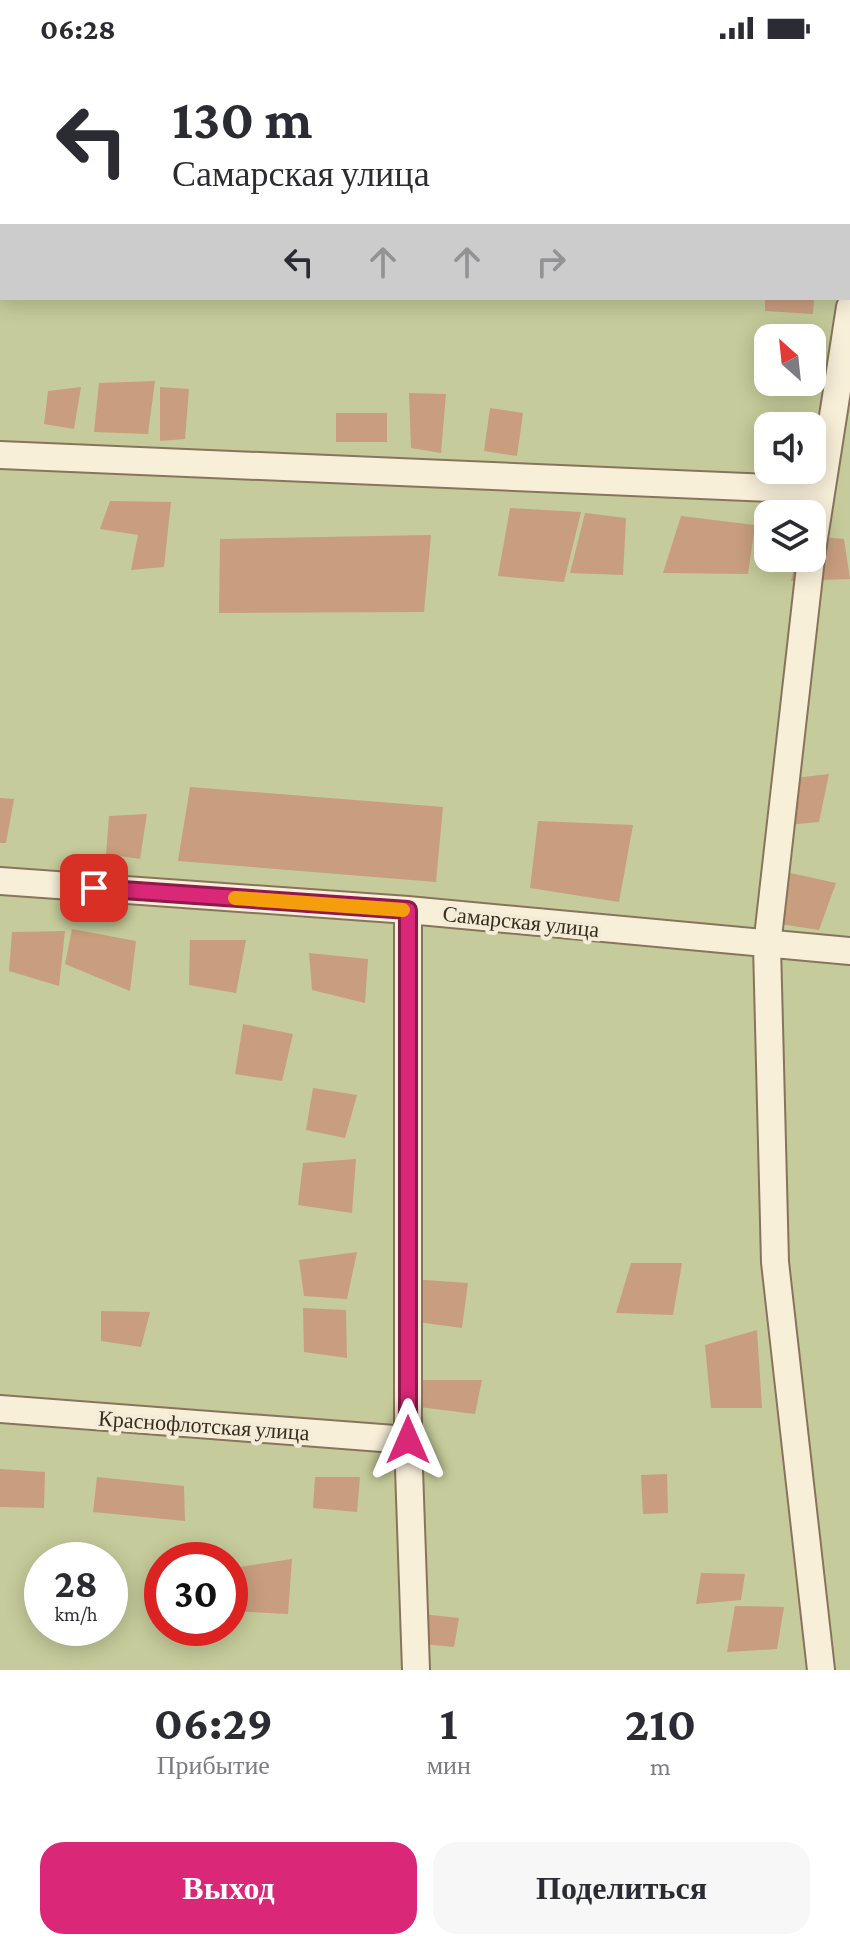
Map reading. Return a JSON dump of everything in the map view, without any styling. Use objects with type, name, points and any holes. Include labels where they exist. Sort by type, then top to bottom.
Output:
[{"type":"street","points":[[818,500],[850,307]]},
{"type":"street","points":[[0,455],[819,490]]},
{"type":"street","points":[[809,572],[767,946],[775,1262],[821,1670]]},
{"type":"street","name":"Самарская улица","points":[[0,881],[408,910],[767,946],[850,951]]},
{"type":"street","points":[[408,910],[408,1440],[416,1670]]},
{"type":"street","name":"Краснофлотская улица","points":[[0,1409],[408,1440]]},
{"type":"green space","points":[[0,300],[850,300],[850,1670],[0,1670]]},
{"type":"building","points":[[765,300],[814,300],[813,314],[765,311]]},
{"type":"building","points":[[155,381],[148,434],[94,432],[99,383]]},
{"type":"building","points":[[81,387],[74,429],[44,424],[48,391]]},
{"type":"building","points":[[160,387],[189,389],[185,439],[160,441]]},
{"type":"building","points":[[409,393],[446,394],[441,453],[411,448]]},
{"type":"building","points":[[490,408],[523,413],[517,456],[484,451]]},
{"type":"building","points":[[336,413],[387,413],[387,442],[336,442]]},
{"type":"building","points":[[110,501],[171,502],[164,567],[131,570],[138,535],[100,529]]},
{"type":"building","points":[[510,508],[581,512],[564,582],[498,576]]},
{"type":"building","points":[[585,513],[626,518],[623,575],[570,573]]},
{"type":"building","points":[[681,516],[754,525],[748,574],[663,573]]},
{"type":"building","points":[[431,535],[424,612],[219,613],[220,539]]},
{"type":"building","points":[[826,537],[844,539],[850,579],[791,581],[793,572],[826,572]]},
{"type":"building","points":[[829,774],[819,822],[767,827],[777,780]]},
{"type":"building","points":[[190,787],[443,807],[436,882],[178,861]]},
{"type":"building","points":[[0,798],[14,799],[6,843],[0,843]]},
{"type":"building","points":[[147,814],[140,859],[106,854],[109,816]]},
{"type":"building","points":[[538,821],[633,825],[619,902],[530,888]]},
{"type":"building","points":[[786,872],[836,883],[819,930],[780,924]]},
{"type":"building","points":[[72,929],[136,941],[130,991],[65,964]]},
{"type":"building","points":[[65,931],[59,986],[9,971],[12,932]]},
{"type":"building","points":[[190,940],[246,940],[236,993],[189,985]]},
{"type":"building","points":[[309,953],[368,959],[365,1003],[312,990]]},
{"type":"building","points":[[243,1024],[293,1034],[282,1081],[235,1074]]},
{"type":"building","points":[[313,1088],[357,1095],[345,1138],[306,1130]]},
{"type":"building","points":[[356,1159],[352,1213],[298,1205],[303,1163]]},
{"type":"building","points":[[357,1252],[347,1299],[304,1296],[299,1260]]},
{"type":"building","points":[[631,1263],[682,1263],[673,1315],[616,1313]]},
{"type":"building","points":[[396,1278],[468,1283],[462,1328],[402,1320]]},
{"type":"building","points":[[303,1308],[346,1310],[347,1358],[304,1352]]},
{"type":"building","points":[[101,1311],[150,1312],[141,1347],[101,1341]]},
{"type":"building","points":[[757,1330],[762,1408],[711,1408],[705,1345]]},
{"type":"building","points":[[402,1380],[482,1380],[475,1414],[403,1405]]},
{"type":"building","points":[[0,1469],[45,1472],[44,1508],[0,1507]]},
{"type":"building","points":[[667,1474],[668,1513],[643,1514],[641,1475]]},
{"type":"building","points":[[97,1477],[184,1486],[185,1521],[93,1512]]},
{"type":"building","points":[[315,1477],[360,1477],[357,1512],[313,1508]]},
{"type":"building","points":[[292,1559],[288,1614],[248,1612],[248,1566]]},
{"type":"building","points":[[701,1573],[745,1574],[741,1600],[696,1604]]},
{"type":"building","points":[[735,1606],[784,1607],[777,1649],[727,1652]]},
{"type":"building","points":[[404,1612],[459,1618],[454,1647],[400,1642]]},
{"type":"slow traffic","points":[[235,898],[403,910]]},
{"type":"route","points":[[94,888],[408,910],[408,1440]]}]
